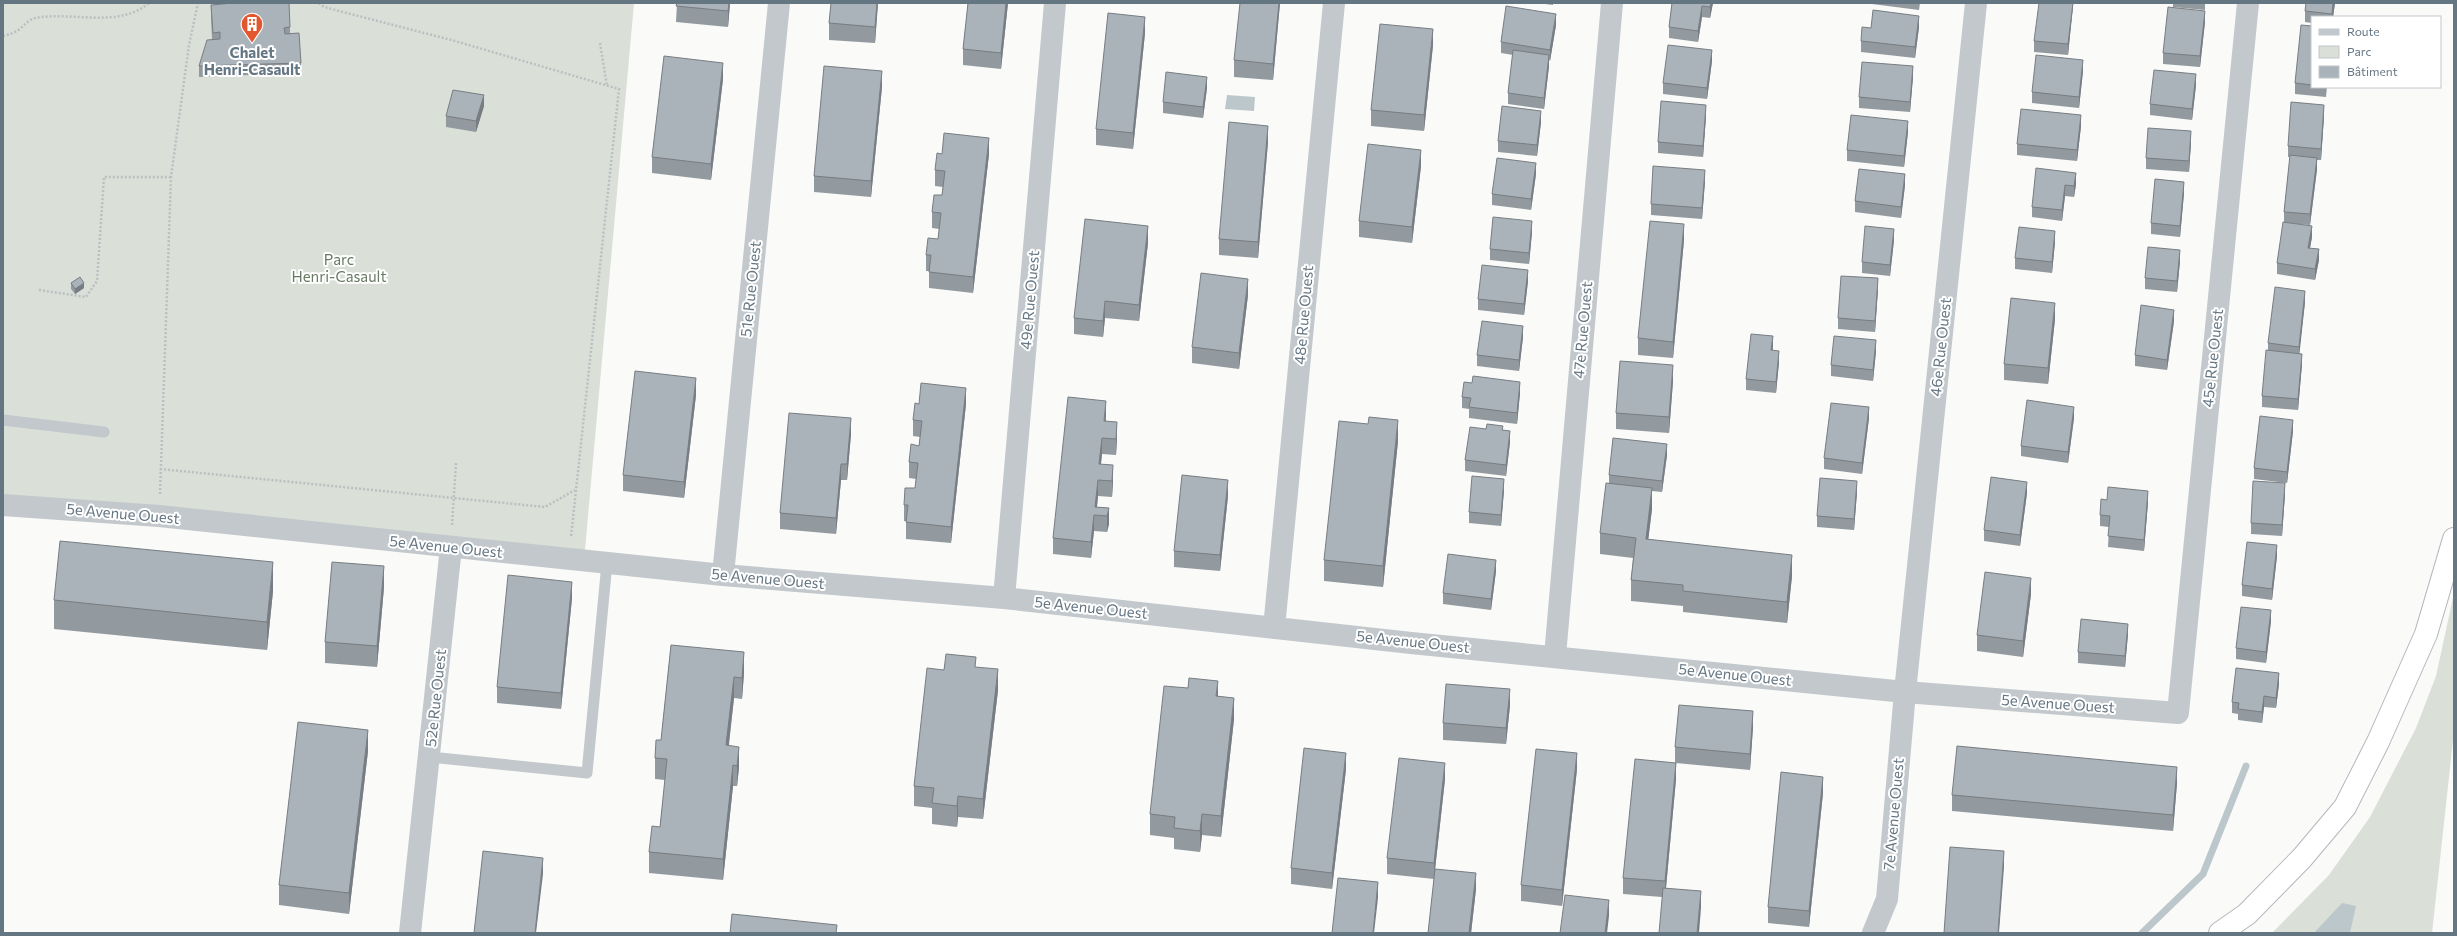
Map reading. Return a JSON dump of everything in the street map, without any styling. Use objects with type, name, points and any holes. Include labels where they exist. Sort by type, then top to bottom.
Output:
[{"type":"highway","points":[[2220,933],[2247,914],[2302,858],[2345,807],[2378,742],[2426,634],[2454,539]]},
{"type":"street","name":"51e Rue Ouest","points":[[723,576],[778,3]]},
{"type":"street","name":"49e Rue Ouest","points":[[1004,598],[1055,3]]},
{"type":"street","name":"48e Rue Ouest","points":[[1274,628],[1334,3]]},
{"type":"street","name":"47e Rue Ouest","points":[[1555,656],[1612,3]]},
{"type":"street","name":"46e Rue Ouest","points":[[1905,692],[1976,3]]},
{"type":"street","name":"45e Rue Ouest","points":[[2178,713],[2248,3]]},
{"type":"street","name":"5e Avenue Ouest","points":[[3,505],[159,516],[723,576],[1004,598],[1274,628],[1905,692],[2178,713]]},
{"type":"street","name":"52e Rue Ouest","points":[[410,933],[430,757],[451,547]]},
{"type":"street","name":"7e Avenue Ouest","points":[[1873,933],[1887,899],[1905,692]]},
{"type":"lane","points":[[3,420],[104,432]]},
{"type":"lane","points":[[430,757],[587,773],[607,563]]},
{"type":"path","points":[[3,36],[15,32],[32,18],[54,15],[119,17],[140,11],[149,3]]},
{"type":"path","points":[[159,516],[171,177],[190,45],[198,3]]},
{"type":"path","points":[[319,3],[324,7],[455,41],[619,89],[575,490],[569,560]]},
{"type":"path","points":[[600,43],[607,86]]},
{"type":"path","points":[[39,290],[86,297],[97,281],[104,177],[171,177]]},
{"type":"path","points":[[451,547],[456,463]]},
{"type":"path","points":[[160,469],[453,500],[545,507],[575,490]]},
{"type":"green space","name":"Parc Henri-Casault","points":[[3,3],[634,3],[584,561],[3,505]]},
{"type":"green space","points":[[2454,593],[2454,731],[2432,933],[2272,933],[2329,875],[2370,817],[2416,728],[2436,676]]},
{"type":"shaded area","points":[[1227,95],[1255,97],[1254,111],[1225,109]]},
{"type":"shaded area","points":[[2342,903],[2356,906],[2350,933],[2314,933]]},
{"type":"building","name":"Chalet Henri-Casault","points":[[233,3],[289,3],[290,27],[284,28],[285,34],[299,33],[301,63],[199,66],[207,40],[220,39],[220,32],[213,33],[211,5]]},
{"type":"building","points":[[677,3],[729,3],[728,11],[676,6]]},
{"type":"building","points":[[831,3],[877,3],[875,27],[829,23]]},
{"type":"building","points":[[968,3],[1006,3],[1001,53],[963,49]]},
{"type":"building","points":[[1240,3],[1279,3],[1273,64],[1234,60]]},
{"type":"building","points":[[1672,3],[1711,3],[1710,7],[1702,6],[1698,31],[1669,27]]},
{"type":"building","points":[[2039,3],[2073,3],[2068,44],[2034,41]]},
{"type":"building","points":[[2306,3],[2333,3],[2332,14],[2305,11]]},
{"type":"building","points":[[1506,6],[1556,14],[1550,50],[1501,42]]},
{"type":"building","points":[[2168,7],[2205,11],[2200,56],[2163,53]]},
{"type":"building","points":[[1873,10],[1919,16],[1915,47],[1861,41],[1862,27],[1871,28]]},
{"type":"building","points":[[1108,13],[1145,17],[1133,133],[1096,129]]},
{"type":"building","points":[[1380,24],[1433,29],[1424,115],[1371,110]]},
{"type":"building","points":[[2301,25],[2311,26],[2311,85],[2295,83]]},
{"type":"building","points":[[1668,45],[1712,50],[1707,88],[1663,83]]},
{"type":"building","points":[[1513,50],[1549,55],[1544,98],[1508,93]]},
{"type":"building","points":[[2036,55],[2083,60],[2079,97],[2032,92]]},
{"type":"building","points":[[664,56],[723,63],[711,164],[652,157]]},
{"type":"building","points":[[1862,62],[1913,66],[1910,102],[1859,97]]},
{"type":"building","points":[[824,66],[882,71],[871,181],[814,176]]},
{"type":"building","points":[[2154,70],[2196,74],[2192,109],[2150,104]]},
{"type":"building","points":[[1166,72],[1207,77],[1203,107],[1163,102]]},
{"type":"building","points":[[453,90],[484,95],[476,121],[446,116]]},
{"type":"building","points":[[1661,101],[1706,105],[1703,146],[1658,142]]},
{"type":"building","points":[[2291,102],[2324,105],[2321,149],[2288,146]]},
{"type":"building","points":[[1502,106],[1541,111],[1537,145],[1498,141]]},
{"type":"building","points":[[2021,109],[2081,115],[2077,150],[2017,144]]},
{"type":"building","points":[[1851,115],[1908,121],[1904,156],[1847,150]]},
{"type":"building","points":[[1229,122],[1268,126],[1258,242],[1219,239]]},
{"type":"building","points":[[2148,128],[2191,131],[2189,161],[2146,158]]},
{"type":"building","points":[[944,133],[989,138],[973,277],[929,272],[931,255],[926,255],[928,238],[938,239],[941,213],[932,212],[934,195],[942,195],[945,171],[935,170],[937,153],[942,154]]},
{"type":"building","points":[[1368,144],[1421,150],[1412,227],[1359,221]]},
{"type":"building","points":[[2290,155],[2317,158],[2310,214],[2284,212]]},
{"type":"building","points":[[1497,158],[1536,163],[1531,199],[1492,194]]},
{"type":"building","points":[[1653,166],[1705,170],[1702,208],[1651,204]]},
{"type":"building","points":[[2036,168],[2076,173],[2074,186],[2065,185],[2062,210],[2032,207]]},
{"type":"building","points":[[1859,169],[1905,174],[1901,207],[1855,201]]},
{"type":"building","points":[[2155,179],[2184,182],[2180,226],[2151,223]]},
{"type":"building","points":[[1493,217],[1532,221],[1529,253],[1490,249]]},
{"type":"building","points":[[1085,219],[1148,226],[1139,305],[1105,301],[1103,321],[1074,318]]},
{"type":"building","points":[[1650,221],[1684,224],[1673,342],[1638,338]]},
{"type":"building","points":[[2283,222],[2312,226],[2308,248],[2319,249],[2315,269],[2277,263]]},
{"type":"building","points":[[1865,226],[1894,229],[1890,265],[1862,262]]},
{"type":"building","points":[[2019,227],[2055,231],[2052,262],[2015,258]]},
{"type":"building","points":[[2148,247],[2180,250],[2177,281],[2145,278]]},
{"type":"building","points":[[1482,265],[1528,270],[1524,304],[1478,299]]},
{"type":"building","points":[[1201,273],[1248,279],[1239,353],[1192,347]]},
{"type":"building","points":[[1841,276],[1878,278],[1875,321],[1838,318]]},
{"type":"building","points":[[80,277],[84,283],[75,289],[71,283]]},
{"type":"building","points":[[2275,287],[2305,291],[2299,347],[2268,343]]},
{"type":"building","points":[[2011,298],[2055,303],[2048,368],[2004,364]]},
{"type":"building","points":[[2141,305],[2174,310],[2167,360],[2135,355]]},
{"type":"building","points":[[1482,321],[1523,326],[1519,360],[1477,355]]},
{"type":"building","points":[[1751,334],[1773,336],[1771,350],[1779,351],[1776,382],[1746,379]]},
{"type":"building","points":[[1834,336],[1876,340],[1873,370],[1831,365]]},
{"type":"building","points":[[2266,350],[2302,354],[2298,399],[2262,396]]},
{"type":"building","points":[[1620,361],[1673,365],[1669,417],[1616,413]]},
{"type":"building","points":[[635,371],[696,378],[684,482],[623,475]]},
{"type":"building","points":[[1473,376],[1520,382],[1517,413],[1469,407],[1471,398],[1462,397],[1464,382],[1472,383]]},
{"type":"building","points":[[921,383],[966,388],[951,527],[906,522],[908,505],[904,505],[905,488],[915,488],[918,463],[909,462],[911,444],[919,446],[922,421],[913,420],[915,403],[919,404]]},
{"type":"building","points":[[1068,397],[1106,401],[1104,421],[1117,422],[1116,439],[1102,438],[1099,464],[1113,465],[1112,481],[1098,480],[1095,507],[1109,508],[1107,516],[1094,515],[1091,542],[1053,538]]},
{"type":"building","points":[[2027,400],[2074,407],[2068,452],[2021,446]]},
{"type":"building","points":[[1831,403],[1869,407],[1862,463],[1824,458]]},
{"type":"building","points":[[789,413],[851,418],[847,464],[841,464],[836,518],[780,513]]},
{"type":"building","points":[[2260,416],[2293,420],[2287,472],[2254,468]]},
{"type":"building","points":[[1369,417],[1398,420],[1383,566],[1324,560],[1339,421],[1368,424]]},
{"type":"building","points":[[1487,424],[1503,426],[1502,430],[1510,431],[1506,465],[1465,460],[1470,427],[1486,429]]},
{"type":"building","points":[[1613,438],[1667,444],[1662,481],[1609,475]]},
{"type":"building","points":[[1182,475],[1228,480],[1220,555],[1174,551]]},
{"type":"building","points":[[1472,476],[1504,479],[1501,515],[1469,512]]},
{"type":"building","points":[[1991,477],[2027,482],[2020,535],[1984,530]]},
{"type":"building","points":[[1820,478],[1857,481],[1854,519],[1817,516]]},
{"type":"building","points":[[2253,481],[2285,483],[2282,525],[2251,523]]},
{"type":"building","points":[[1606,483],[1652,488],[1646,539],[1792,555],[1787,602],[1683,591],[1683,585],[1631,580],[1636,538],[1600,533]]},
{"type":"building","points":[[2108,487],[2148,491],[2144,540],[2108,536],[2110,516],[2100,515],[2101,499],[2107,500]]},
{"type":"building","points":[[60,541],[273,562],[267,622],[54,600]]},
{"type":"building","points":[[2247,542],[2277,545],[2272,589],[2242,585]]},
{"type":"building","points":[[1448,554],[1496,560],[1491,599],[1443,593]]},
{"type":"building","points":[[332,562],[384,566],[377,646],[325,642]]},
{"type":"building","points":[[1985,572],[2031,578],[2023,641],[1977,635]]},
{"type":"building","points":[[508,575],[572,582],[561,693],[497,687]]},
{"type":"building","points":[[2241,607],[2271,610],[2266,652],[2236,648]]},
{"type":"building","points":[[2081,619],[2128,624],[2125,656],[2078,652]]},
{"type":"building","points":[[671,645],[744,652],[742,678],[734,677],[726,745],[739,747],[737,766],[733,765],[723,859],[649,852],[652,826],[660,827],[667,759],[655,758],[656,740],[661,740]]},
{"type":"building","points":[[946,654],[976,657],[975,667],[998,669],[983,799],[958,796],[957,806],[932,803],[934,788],[914,786],[927,668],[944,670]]},
{"type":"building","points":[[2236,668],[2279,673],[2276,698],[2264,696],[2262,712],[2238,709],[2239,703],[2232,702]]},
{"type":"building","points":[[1189,678],[1218,681],[1216,696],[1234,698],[1221,816],[1202,814],[1200,831],[1174,828],[1175,817],[1150,814],[1164,686],[1188,688]]},
{"type":"building","points":[[1446,684],[1510,689],[1506,728],[1443,723]]},
{"type":"building","points":[[1679,705],[1753,711],[1750,754],[1675,747]]},
{"type":"building","points":[[298,722],[368,730],[349,893],[279,885]]},
{"type":"building","points":[[1957,746],[2177,767],[2173,815],[1952,795]]},
{"type":"building","points":[[1304,748],[1346,753],[1332,873],[1291,868]]},
{"type":"building","points":[[1536,749],[1577,753],[1562,890],[1521,885]]},
{"type":"building","points":[[1399,758],[1445,763],[1434,863],[1387,858]]},
{"type":"building","points":[[1635,759],[1676,763],[1665,881],[1623,878]]},
{"type":"building","points":[[1781,772],[1823,777],[1809,911],[1768,907]]},
{"type":"building","points":[[1950,847],[2004,851],[1998,933],[1944,933]]},
{"type":"building","points":[[483,851],[543,858],[535,933],[474,933]]},
{"type":"building","points":[[1435,869],[1476,873],[1469,933],[1428,933]]},
{"type":"building","points":[[1338,878],[1378,882],[1373,933],[1332,933]]},
{"type":"building","points":[[1663,888],[1701,891],[1697,933],[1659,933]]},
{"type":"building","points":[[1565,895],[1609,900],[1605,933],[1560,933]]},
{"type":"building","points":[[732,914],[837,925],[836,933],[730,933]]},
{"type":"waterway","points":[[2142,933],[2203,874],[2246,766]]},
{"type":"place","name":"Chalet Henri-Casault","points":[[252,44]]}]
